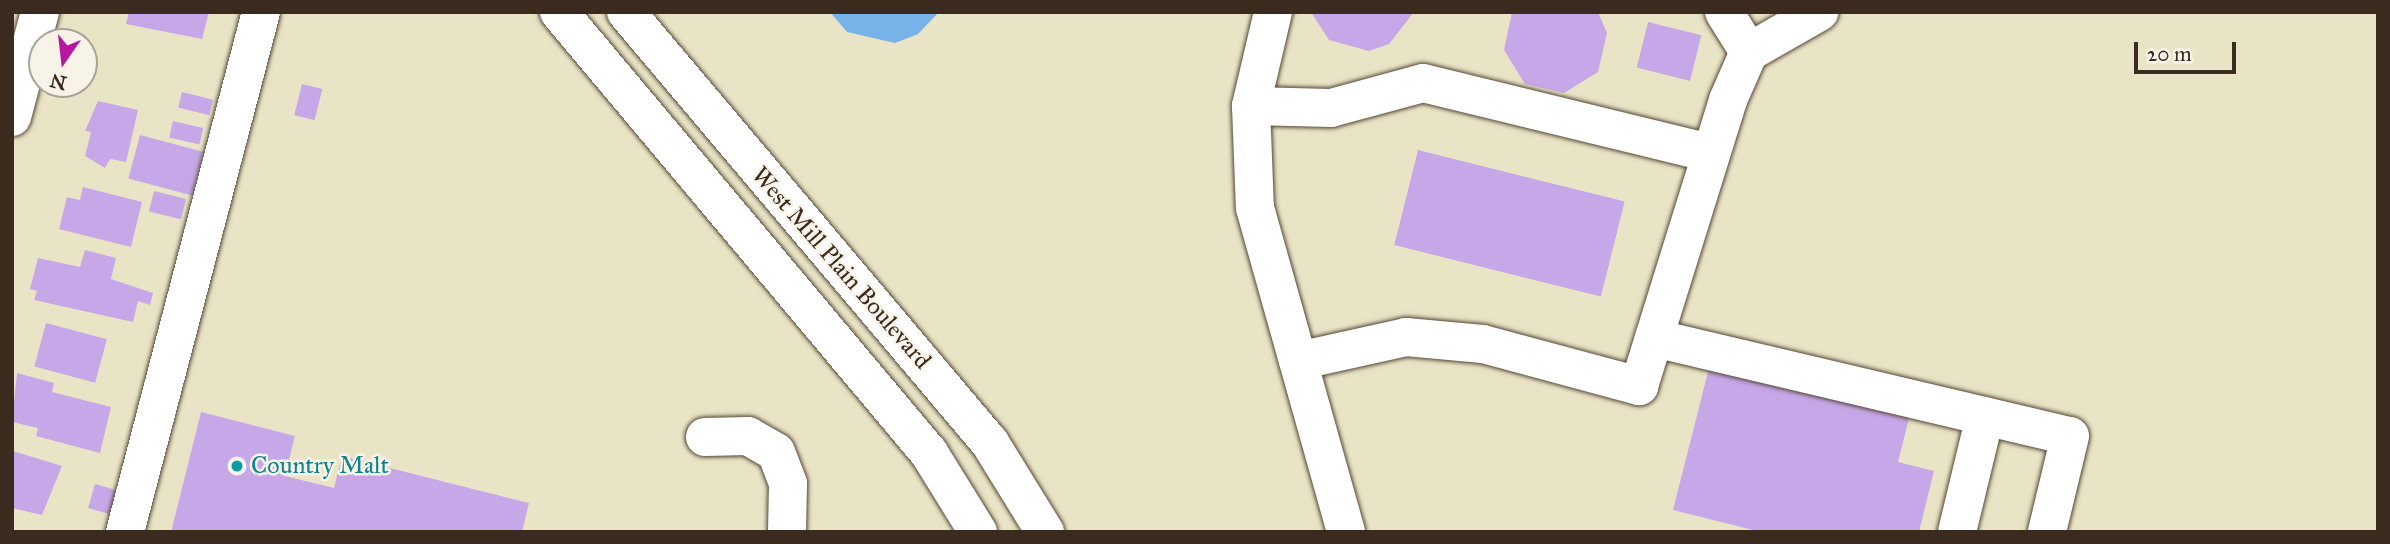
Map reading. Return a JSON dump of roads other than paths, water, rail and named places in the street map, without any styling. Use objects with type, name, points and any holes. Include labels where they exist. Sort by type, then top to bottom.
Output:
[{"type":"main road","points":[[12,117],[40,12]]},
{"type":"main road","points":[[125,532],[261,12]]},
{"type":"main road","name":"West Mill Plain Boulevard","points":[[559,12],[929,453],[978,532]]},
{"type":"main road","name":"West Mill Plain Boulevard","points":[[626,12],[990,443],[1045,532]]},
{"type":"main road","points":[[1273,12],[1251,106],[1255,208],[1346,532]]},
{"type":"main road","points":[[1724,12],[1749,52]]},
{"type":"main road","points":[[1298,361],[1406,338],[1483,344],[1639,386],[1711,153],[1749,52],[1819,12]]},
{"type":"main road","points":[[1251,106],[1331,108],[1423,83],[1711,153]]},
{"type":"main road","points":[[1654,338],[2070,436],[2047,532]]},
{"type":"main road","points":[[1957,532],[1985,416]]},
{"type":"main road","points":[[705,437],[748,436],[776,452],[788,484],[787,532]]},
{"type":"water","points":[[830,12],[939,12],[918,34],[895,43],[847,32]]},
{"type":"place","name":"Country Malt","points":[[237,466]]}]
